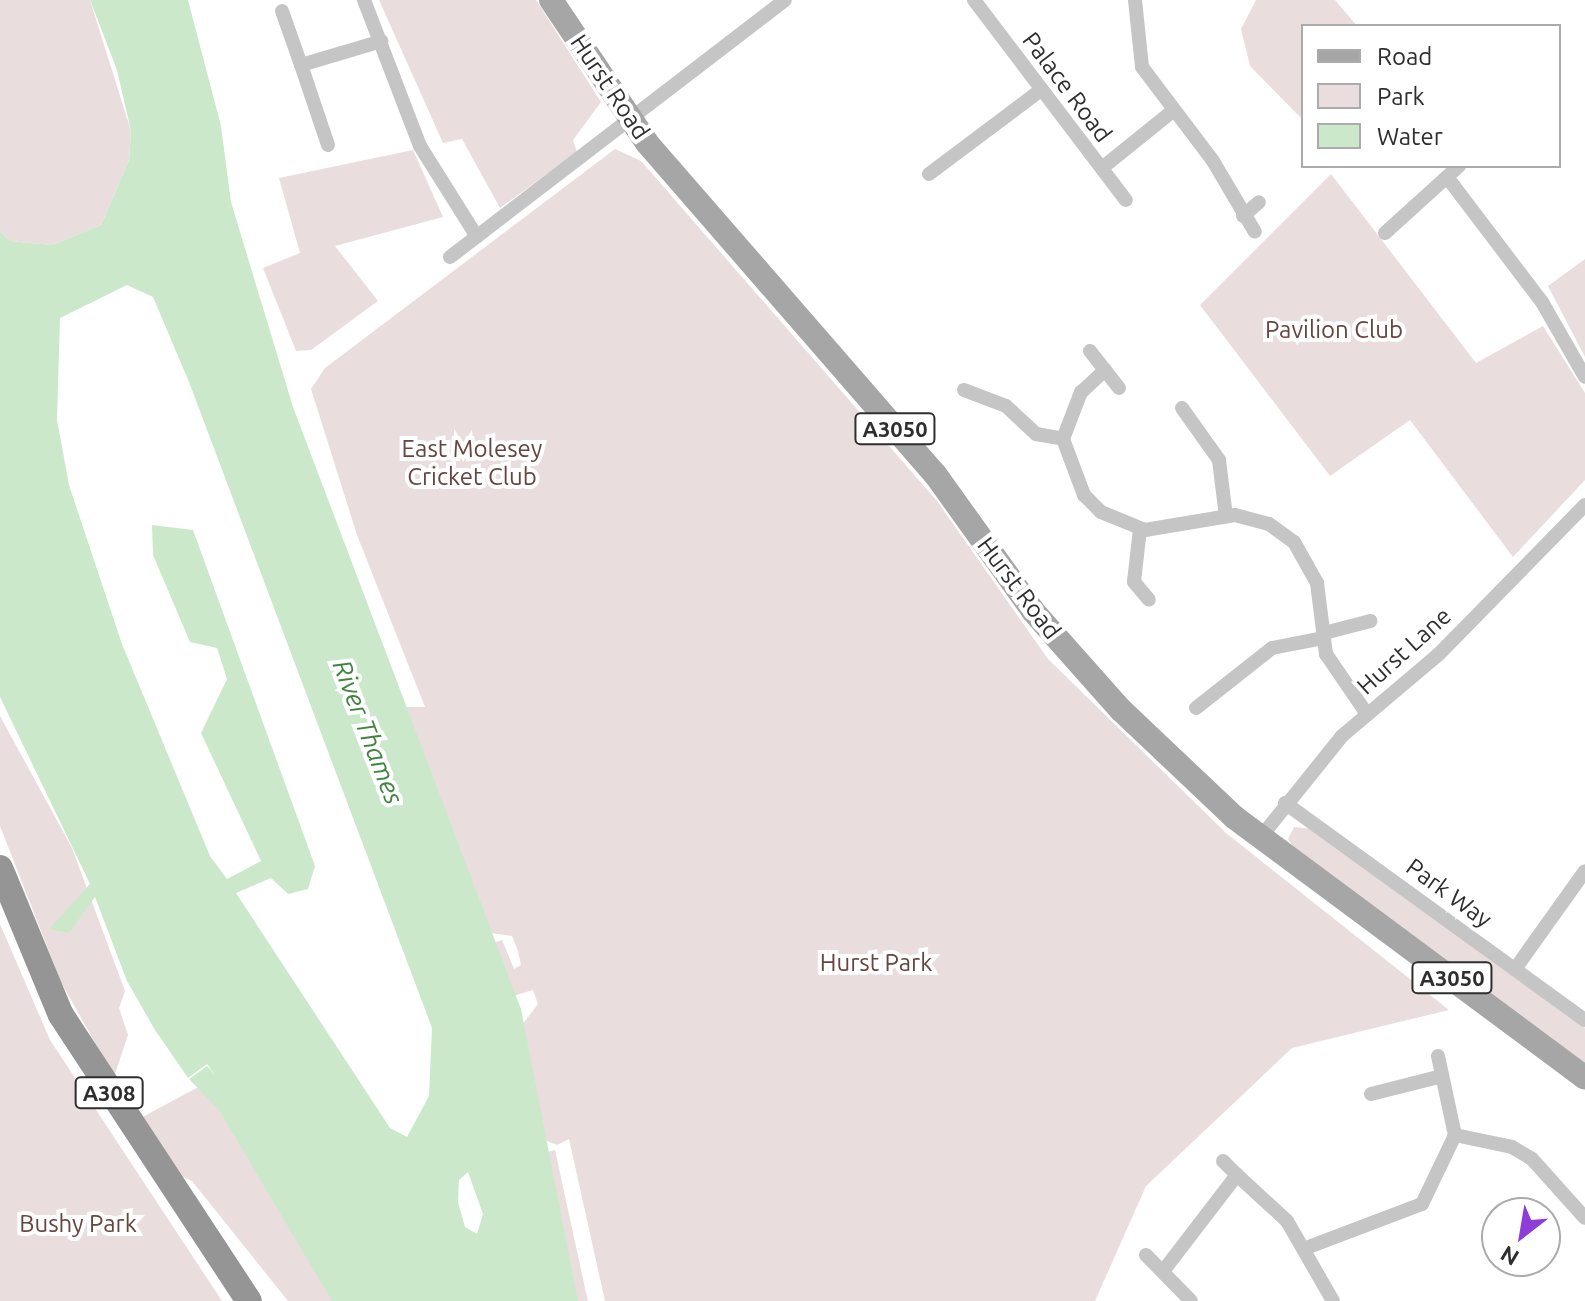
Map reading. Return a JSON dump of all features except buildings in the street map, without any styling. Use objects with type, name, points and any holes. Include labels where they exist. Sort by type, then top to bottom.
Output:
[{"type":"highway","name":"A308","points":[[0,868],[61,1015],[249,1301]]},
{"type":"main road","name":"Hurst Road","points":[[551,0],[631,120],[935,474],[1061,646],[1260,838],[1585,1078]]},
{"type":"street","points":[[364,0],[420,146],[477,237]]},
{"type":"street","points":[[450,257],[562,175],[785,0]]},
{"type":"street","name":"Palace Road","points":[[974,0],[1126,200]]},
{"type":"street","points":[[1135,0],[1142,67],[1255,232]]},
{"type":"street","points":[[282,11],[328,145]]},
{"type":"street","points":[[301,65],[382,41]]},
{"type":"street","points":[[929,174],[1041,90]]},
{"type":"street","points":[[1102,168],[1174,110]]},
{"type":"street","points":[[1385,233],[1457,168]]},
{"type":"street","points":[[1447,177],[1542,302],[1585,377]]},
{"type":"street","points":[[1243,216],[1259,202]]},
{"type":"street","points":[[1090,351],[1119,388]]},
{"type":"street","points":[[1105,370],[1081,392],[1063,439],[1084,495],[1101,512],[1140,529],[1226,517],[1269,524],[1294,542],[1317,583],[1324,636],[1341,684],[1367,714]]},
{"type":"street","points":[[964,390],[1006,406],[1036,434],[1063,439]]},
{"type":"street","points":[[1182,408],[1219,460],[1226,517]]},
{"type":"street","name":"Hurst Lane","points":[[1260,838],[1285,803],[1367,714],[1438,655],[1585,505]]},
{"type":"street","points":[[1140,529],[1134,582],[1149,600]]},
{"type":"street","points":[[1196,708],[1272,648],[1370,621]]},
{"type":"street","name":"Park Way","points":[[1285,803],[1585,1020]]},
{"type":"street","points":[[1515,969],[1585,871]]},
{"type":"street","points":[[1306,1248],[1422,1204],[1455,1135],[1438,1056]]},
{"type":"street","points":[[1371,1094],[1442,1076]]},
{"type":"street","points":[[1455,1135],[1512,1147],[1532,1159],[1585,1217]]},
{"type":"street","points":[[1223,1161],[1306,1248],[1333,1301]]},
{"type":"street","points":[[1164,1270],[1237,1175]]},
{"type":"street","points":[[1146,1255],[1191,1301]]},
{"type":"green space","points":[[0,0],[90,0],[131,131],[129,160],[101,225],[52,245],[10,241],[0,231]]},
{"type":"green space","points":[[379,0],[536,0],[601,102],[573,140],[577,152],[500,208],[462,139],[443,143]]},
{"type":"green space","points":[[1256,0],[1335,0],[1355,24],[1301,24],[1301,118],[1250,66],[1241,29]]},
{"type":"green space","name":"Hurst Park","points":[[615,149],[641,161],[937,501],[1048,659],[1226,833],[1449,1010],[1292,1048],[1146,1186],[1095,1301],[605,1301],[569,1139],[557,1145],[536,1137],[516,1033],[538,1004],[533,990],[506,998],[490,944],[502,940],[514,969],[521,965],[518,951],[512,936],[491,933],[403,707],[425,707],[357,535],[311,389],[325,368]]},
{"type":"green space","points":[[413,150],[443,217],[335,246],[378,301],[311,350],[296,351],[263,268],[300,253],[279,178]]},
{"type":"green space","name":"Pavilion Club","points":[[1331,174],[1476,363],[1543,326],[1585,393],[1585,480],[1513,557],[1410,420],[1330,476],[1200,305]]},
{"type":"green space","points":[[1585,259],[1585,357],[1548,286]]},
{"type":"green space","points":[[0,716],[72,848],[125,991],[119,1008],[128,1035],[114,1077],[61,982],[0,826]]},
{"type":"green space","points":[[1294,827],[1312,829],[1585,1028],[1585,1064],[1293,847],[1288,839]]},
{"type":"green space","name":"Bushy Park","points":[[0,924],[50,1040],[222,1301],[0,1301]]},
{"type":"green space","points":[[202,1085],[242,1135],[336,1301],[288,1301],[192,1181],[170,1171],[137,1120]]},
{"type":"green space","points":[[555,1150],[588,1301],[561,1301],[543,1153]]},
{"type":"water","name":"River Thames","points":[[90,0],[188,0],[221,126],[231,202],[293,407],[521,1009],[578,1301],[332,1301],[219,1110],[189,1079],[207,1066],[215,1075],[207,1064],[188,1078],[155,1030],[127,981],[95,897],[69,933],[49,929],[90,884],[0,697],[0,231],[10,241],[52,245],[101,225],[129,160],[131,131],[117,70]],"holes":[[[127,285],[153,297],[189,382],[432,1028],[429,1096],[407,1137],[390,1128],[236,893],[271,878],[288,894],[308,889],[315,866],[193,530],[152,525],[153,555],[190,642],[217,648],[227,679],[201,733],[261,861],[227,879],[210,856],[122,644],[69,485],[57,420],[60,318]],[[468,1172],[483,1214],[477,1234],[465,1227],[458,1202],[459,1180]]]},
{"type":"park label","name":"East Molesey Cricket Club","points":[[472,463]]}]
